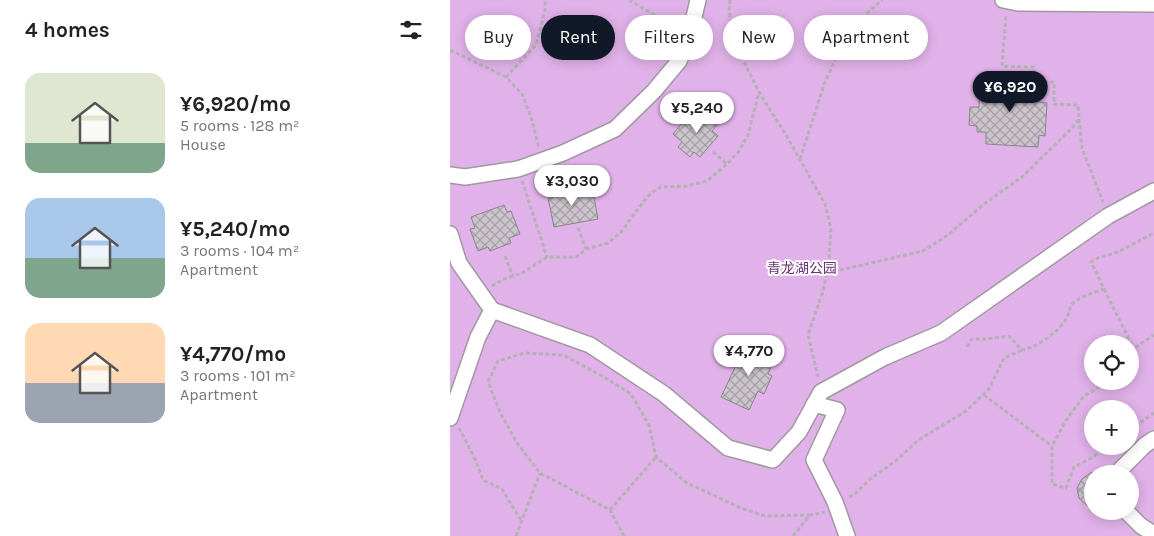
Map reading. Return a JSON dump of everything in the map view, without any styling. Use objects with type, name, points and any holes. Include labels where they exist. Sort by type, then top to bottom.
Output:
[{"type":"street","points":[[694,15],[698,0]]},
{"type":"street","points":[[1005,0],[1018,3],[1154,4]]},
{"type":"street","points":[[450,175],[466,177],[518,169],[563,153],[615,129],[654,91],[679,60]]},
{"type":"street","points":[[450,234],[455,264],[481,293],[492,310],[590,345],[664,394],[728,448],[773,460],[798,432],[818,398],[885,357],[941,333],[1108,216],[1154,192]]},
{"type":"street","points":[[451,417],[478,338],[492,310]]},
{"type":"street","points":[[818,398],[837,410],[814,460],[836,506],[847,536]]},
{"type":"street","points":[[1125,465],[1145,445],[1154,439]]},
{"type":"street","points":[[1136,520],[1154,534]]},
{"type":"path","points":[[506,77],[536,45],[545,10],[545,0]]},
{"type":"path","points":[[629,0],[655,15]]},
{"type":"path","points":[[730,0],[729,10],[733,40],[759,92],[825,204],[831,228],[827,273],[808,335],[818,398]]},
{"type":"path","points":[[800,160],[825,82],[849,29],[882,0]]},
{"type":"path","points":[[1005,0],[1002,66],[1034,67],[1035,81],[1054,82],[1054,104],[1078,105],[1082,148],[1108,216]]},
{"type":"path","points":[[450,50],[506,77],[522,94],[531,117],[543,160]]},
{"type":"path","points":[[481,293],[504,279],[522,273],[547,257],[576,257],[586,249],[608,243],[621,232],[646,198],[661,187],[687,186],[707,181],[739,151],[748,135],[759,92]]},
{"type":"path","points":[[827,273],[923,251],[948,235],[984,204],[1022,177],[1061,140],[1078,119]]},
{"type":"path","points":[[713,152],[727,164]]},
{"type":"path","points":[[518,169],[547,257]]},
{"type":"path","points":[[578,228],[586,249]]},
{"type":"path","points":[[1125,335],[1092,262],[1098,258],[1118,252],[1154,233]]},
{"type":"path","points":[[505,256],[513,276]]},
{"type":"path","points":[[624,536],[610,510],[540,473],[517,443],[501,414],[488,382],[498,361],[525,353],[563,355],[631,394],[649,425],[656,457],[687,483],[741,508],[765,516],[810,515],[836,506],[854,496],[869,480],[898,459],[917,441],[966,411],[989,389],[1004,358],[1028,349],[1052,335],[1068,316],[1070,306],[1078,299],[1104,289]]},
{"type":"path","points":[[1139,345],[1154,335]]},
{"type":"path","points":[[967,347],[972,339],[1009,336],[1022,350]]},
{"type":"path","points":[[1094,390],[1084,396],[1065,422],[1052,446],[1052,484],[1066,488],[1074,467],[1096,455]]},
{"type":"path","points":[[984,395],[1052,446]]},
{"type":"path","points":[[1139,424],[1154,413]]},
{"type":"path","points":[[451,417],[476,461],[483,480],[502,489],[522,522]]},
{"type":"path","points":[[610,510],[656,457]]},
{"type":"path","points":[[516,536],[540,473]]},
{"type":"path","points":[[793,536],[810,515]]},
{"type":"green space","name":"青龙湖公园","points":[[450,0],[1154,0],[1154,536],[450,536]]},
{"type":"building","points":[[980,78],[1028,79],[1028,88],[1040,88],[1039,102],[1047,103],[1045,136],[1039,135],[1038,147],[986,144],[986,132],[977,132],[977,126],[969,125],[970,107],[979,107]]},
{"type":"building","points":[[705,110],[720,122],[712,131],[718,136],[700,157],[694,152],[690,157],[678,147],[682,142],[673,134],[691,113],[698,118]]},
{"type":"building","points":[[581,186],[583,194],[593,192],[598,219],[554,227],[548,198],[553,198],[552,191]]},
{"type":"building","points":[[504,205],[507,212],[511,211],[520,234],[509,238],[511,243],[490,251],[488,247],[478,251],[470,229],[475,228],[471,217]]},
{"type":"building","points":[[746,344],[775,358],[768,374],[772,376],[764,394],[758,391],[749,410],[721,397]]},
{"type":"building","points":[[1084,478],[1084,503],[1079,498],[1077,488]]}]
